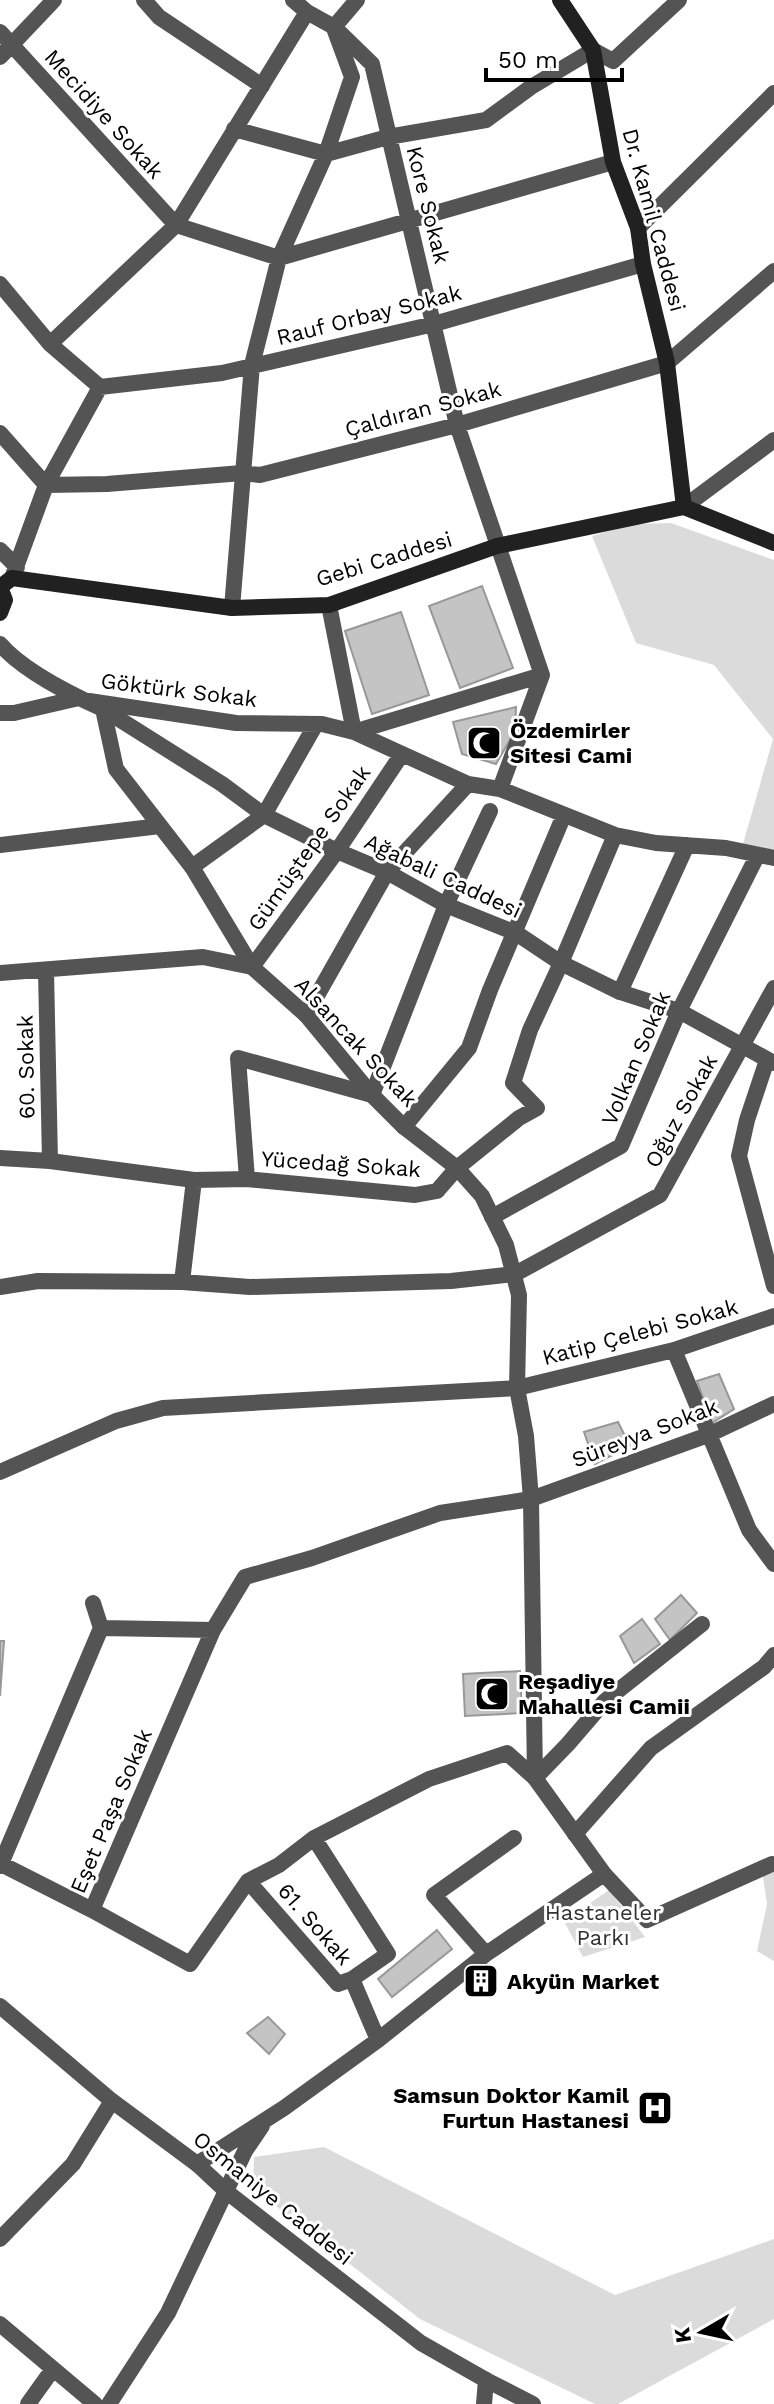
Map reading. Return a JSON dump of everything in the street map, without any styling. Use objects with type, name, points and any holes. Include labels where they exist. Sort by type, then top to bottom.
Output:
[{"type":"main road","name":"Dr. Kamil Caddesi","points":[[560,0],[593,50],[613,162],[638,228],[643,264],[667,363],[684,507]]},
{"type":"main road","points":[[684,507],[774,543]]},
{"type":"main road","name":"Gebi Caddesi","points":[[7,580],[232,608],[329,605],[497,546],[684,507]]},
{"type":"main road","points":[[0,613],[7,580]]},
{"type":"street","points":[[4,45],[54,0]]},
{"type":"street","points":[[144,0],[159,17],[262,86]]},
{"type":"street","points":[[50,344],[176,225],[307,12],[293,0]]},
{"type":"street","points":[[232,608],[252,365],[279,258],[326,154],[352,77],[334,27],[357,0]]},
{"type":"street","points":[[234,129],[326,154],[388,137],[486,120],[531,87],[593,50],[613,61],[679,0]]},
{"type":"street","name":"Kore Sokak","points":[[307,12],[334,27],[372,64],[457,425],[542,675]]},
{"type":"street","name":"Mecidiye Sokak","points":[[4,45],[176,225]]},
{"type":"street","points":[[638,228],[774,93]]},
{"type":"street","points":[[176,225],[279,258],[613,162]]},
{"type":"street","name":"Rauf Orbay Sokak","points":[[100,387],[222,373],[434,324],[643,264]]},
{"type":"street","name":"Çaldıran Sokak","points":[[46,485],[107,484],[242,473],[260,475],[457,425],[667,363],[774,271]]},
{"type":"street","points":[[0,284],[50,344],[100,387],[46,485],[7,580]]},
{"type":"street","points":[[0,433],[46,485]]},
{"type":"street","points":[[684,507],[774,440]]},
{"type":"street","points":[[0,550],[7,580]]},
{"type":"street","points":[[329,605],[354,732],[542,675]]},
{"type":"street","points":[[0,644],[13,659],[103,709]]},
{"type":"street","points":[[500,789],[542,675]]},
{"type":"street","points":[[0,713],[81,699]]},
{"type":"street","name":"Göktürk Sokak","points":[[81,699],[236,723],[316,724],[354,732],[468,784],[500,789],[615,835],[656,843],[726,848],[766,857]]},
{"type":"street","name":"Ağabali Caddesi","points":[[103,709],[222,784],[264,815],[387,872],[446,905],[516,933],[561,963],[620,992],[679,1011],[771,1061]]},
{"type":"street","name":"Alsancak Sokak","points":[[103,709],[116,769],[192,867],[252,967],[306,1015],[372,1095],[404,1127],[457,1168],[482,1196],[506,1245],[519,1295],[517,1388],[526,1436],[531,1499],[535,1778]]},
{"type":"street","points":[[192,867],[264,815],[316,724]]},
{"type":"street","name":"Gümüştepe Sokak","points":[[252,967],[337,851],[402,754]]},
{"type":"street","points":[[306,1015],[387,872],[468,784]]},
{"type":"street","points":[[247,1179],[238,1058],[372,1095],[446,905],[490,811]]},
{"type":"street","points":[[404,1127],[469,1048],[490,990],[564,815]]},
{"type":"street","points":[[0,845],[160,826]]},
{"type":"street","name":"Yücedağ Sokak","points":[[0,1158],[50,1161],[194,1180],[247,1179],[415,1195],[437,1191],[457,1168],[519,1118],[537,1108],[513,1083],[530,1030],[615,835]]},
{"type":"street","points":[[620,992],[687,845]]},
{"type":"street","name":"Volkan Sokak","points":[[492,1217],[621,1146],[679,1011],[766,857]]},
{"type":"street","points":[[0,973],[203,957],[252,967]]},
{"type":"street","name":"60. Sokak","points":[[46,971],[50,1161]]},
{"type":"street","name":"Oğuz Sokak","points":[[515,1274],[660,1195],[774,988]]},
{"type":"street","points":[[771,1061],[747,1120],[739,1156],[774,1286]]},
{"type":"street","points":[[182,1282],[194,1180]]},
{"type":"street","points":[[0,1287],[38,1281],[182,1282],[250,1287],[451,1281],[515,1274]]},
{"type":"street","name":"Katip Çelebi Sokak","points":[[0,1472],[116,1421],[163,1408],[517,1388],[674,1350],[774,1316]]},
{"type":"street","points":[[674,1350],[749,1530],[774,1564]]},
{"type":"street","name":"Süreyya Sokak","points":[[213,1630],[245,1577],[312,1558],[440,1513],[531,1499],[708,1435],[774,1404]]},
{"type":"street","points":[[92,1910],[0,1865],[101,1628],[93,1603]]},
{"type":"street","points":[[702,1624],[605,1701],[535,1778],[604,1874],[647,1920],[772,1864]]},
{"type":"street","points":[[101,1628],[213,1630]]},
{"type":"street","name":"Eşet Paşa Sokak","points":[[213,1630],[92,1910],[190,1964],[248,1881],[279,1865],[314,1838],[429,1779],[507,1753],[535,1778]]},
{"type":"street","points":[[575,1834],[651,1748],[764,1667],[774,1655]]},
{"type":"street","points":[[314,1838],[388,1954],[352,1979],[378,2040]]},
{"type":"street","points":[[486,1954],[434,1895],[514,1838]]},
{"type":"street","points":[[197,2164],[378,2040],[486,1954],[604,1874]]},
{"type":"street","name":"61. Sokak","points":[[248,1881],[338,1984],[352,1979]]},
{"type":"street","name":"Osmaniye Caddesi","points":[[0,2006],[112,2101],[197,2164],[227,2192],[421,2343],[533,2404]]},
{"type":"street","points":[[0,2239],[73,2164],[112,2101]]},
{"type":"street","points":[[109,2404],[168,2313],[245,2151],[267,2118]]},
{"type":"street","points":[[0,2324],[95,2404]]},
{"type":"street","points":[[28,2404],[53,2369]]},
{"type":"street","points":[[484,2404],[486,2380]]},
{"type":"green space","points":[[671,523],[774,560],[774,850],[743,844],[773,739],[714,665],[636,643],[592,536],[633,524]]},
{"type":"green space","points":[[774,1871],[774,1961],[757,1951],[767,1904],[763,1877]]},
{"type":"green space","name":"Hastaneler Parkı","points":[[609,1890],[645,1937],[583,1957],[564,1921]]},
{"type":"green space","points":[[324,2147],[615,2295],[774,2239],[774,2319],[618,2404],[595,2404],[420,2319],[253,2188],[254,2157]]},
{"type":"building","points":[[482,586],[513,668],[460,688],[429,606]]},
{"type":"building","points":[[401,612],[429,695],[372,714],[345,631]]},
{"type":"building","name":"Özdemirler Sitesi Cami","points":[[516,707],[515,731],[496,764],[462,754],[453,722]]},
{"type":"building","points":[[719,1374],[734,1409],[712,1423],[697,1381]]},
{"type":"building","points":[[618,1422],[630,1446],[595,1464],[584,1432]]},
{"type":"building","points":[[681,1595],[697,1613],[670,1640],[655,1619]]},
{"type":"building","points":[[642,1619],[660,1644],[634,1663],[620,1636]]},
{"type":"building","points":[[0,1641],[4,1641],[0,1696]]},
{"type":"building","name":"Reşadiye Mahallesi Camii","points":[[520,1671],[522,1713],[465,1716],[463,1674]]},
{"type":"building","points":[[437,1930],[452,1949],[392,1997],[378,1979]]},
{"type":"building","name":"Akyün Market","points":[[482,1971],[491,1984],[481,1991],[472,1978]]},
{"type":"building","points":[[268,2017],[285,2034],[269,2054],[247,2033]]},
{"type":"place","name":"Özdemirler Sitesi Cami","points":[[484,743]]},
{"type":"place","name":"Reşadiye Mahallesi Camii","points":[[492,1694]]},
{"type":"place","name":"Akyün Market","points":[[481,1981]]},
{"type":"place","name":"Samsun Doktor Kamil Furtun Hastanesi","points":[[655,2108]]}]
